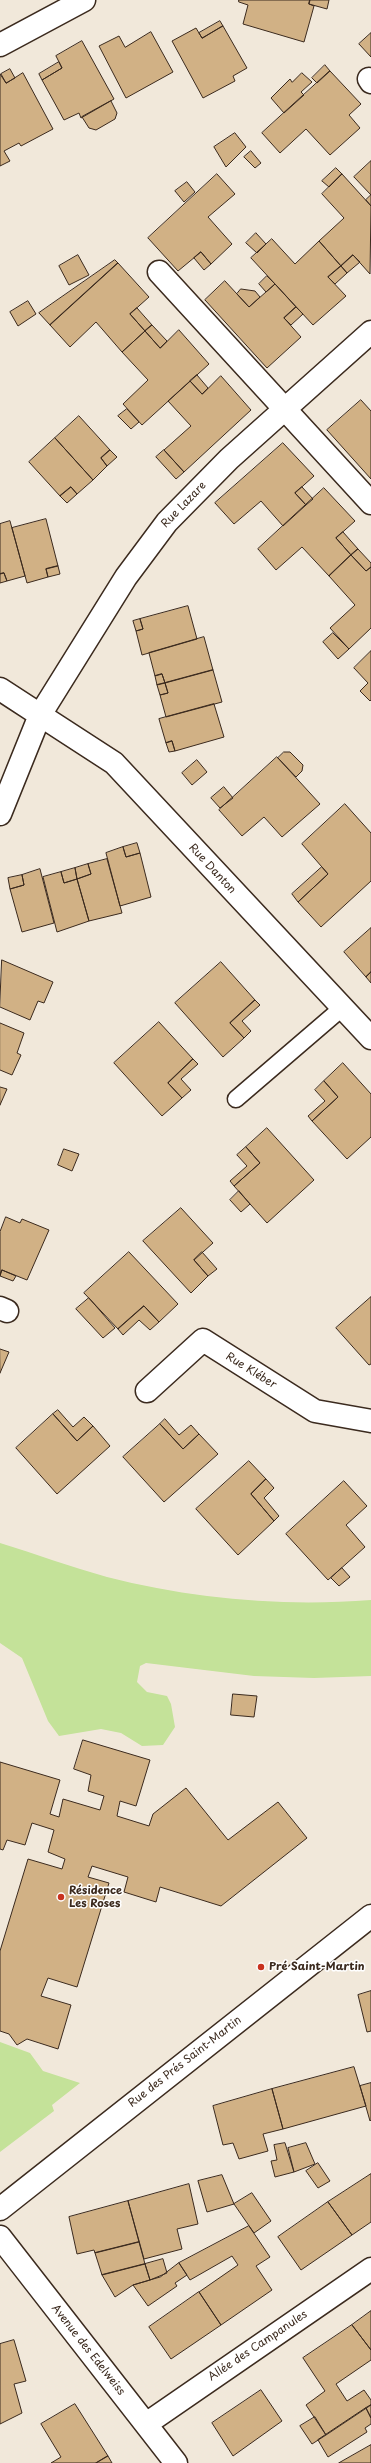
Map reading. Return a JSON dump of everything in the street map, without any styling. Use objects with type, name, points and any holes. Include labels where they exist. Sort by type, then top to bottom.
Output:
[{"type":"street","points":[[0,45],[84,0]]},
{"type":"street","points":[[160,272],[371,503]]},
{"type":"street","name":"Rue Lazare","points":[[0,814],[40,715],[126,577],[167,522],[229,459],[371,332]]},
{"type":"street","name":"Rue Danton","points":[[0,689],[114,764],[371,1038]]},
{"type":"street","name":"Rue Kléber","points":[[147,1391],[203,1340],[315,1411],[371,1421]]},
{"type":"street","name":"Rue des Prés Saint-Martin","points":[[0,2209],[371,1916]]},
{"type":"street","name":"Avenue des Edelweiss","points":[[0,2236],[176,2463]]},
{"type":"street","name":"Allée des Campanules","points":[[146,2424],[371,2269]]},
{"type":"lane","points":[[236,1100],[342,1008]]},
{"type":"green space","points":[[0,1543],[107,1577],[172,1591],[205,1596],[271,1602],[338,1602],[371,1600],[371,1676],[314,1678],[254,1676],[146,1663],[140,1666],[137,1682],[147,1692],[167,1696],[171,1704],[175,1727],[163,1745],[142,1746],[121,1733],[101,1729],[59,1736],[48,1721],[22,1658],[0,1643]]},
{"type":"green space","points":[[0,2042],[30,2053],[43,2071],[80,2083],[52,2105],[54,2111],[0,2152]]},
{"type":"building","points":[[239,0],[310,0],[309,4],[314,6],[304,42],[243,24],[248,5],[239,2]]},
{"type":"building","points":[[310,0],[329,0],[327,9],[309,4]]},
{"type":"building","points":[[220,21],[223,26],[202,38],[199,33]]},
{"type":"building","points":[[223,26],[247,68],[233,76],[235,81],[203,98],[172,41],[196,28],[202,38]]},
{"type":"building","points":[[151,32],[173,72],[126,98],[99,46],[119,36],[125,47]]},
{"type":"building","points":[[371,33],[371,57],[359,44]]},
{"type":"building","points":[[82,41],[114,99],[81,118],[79,113],[64,120],[42,80],[62,68],[56,56]]},
{"type":"building","points":[[59,62],[62,68],[42,80],[39,74]]},
{"type":"building","points":[[325,65],[330,71],[317,83],[312,78]]},
{"type":"building","points":[[10,69],[15,78],[6,83],[1,74]]},
{"type":"building","points":[[330,71],[361,104],[349,115],[360,128],[330,155],[306,129],[280,153],[262,133]]},
{"type":"building","points":[[23,73],[53,129],[21,146],[19,143],[4,151],[10,161],[0,166],[0,74],[6,83]]},
{"type":"building","points":[[302,73],[312,82],[301,92],[304,95],[284,113],[271,98],[290,79],[292,82]]},
{"type":"building","points":[[111,101],[117,113],[115,119],[96,130],[89,128],[82,117]]},
{"type":"building","points":[[235,133],[246,147],[226,167],[214,147]]},
{"type":"building","points":[[251,151],[261,163],[255,168],[244,157]]},
{"type":"building","points":[[371,161],[371,195],[354,177]]},
{"type":"building","points":[[336,168],[342,174],[329,187],[322,181]]},
{"type":"building","points":[[217,174],[235,194],[208,217],[232,244],[211,264],[201,252],[178,271],[148,238]]},
{"type":"building","points":[[342,174],[371,206],[370,274],[353,255],[341,266],[319,241],[344,218],[322,194]]},
{"type":"building","points":[[187,182],[195,192],[184,202],[175,191]]},
{"type":"building","points":[[371,195],[371,206],[366,200]]},
{"type":"building","points":[[256,233],[266,244],[257,253],[246,243]]},
{"type":"building","points":[[272,239],[295,264],[319,241],[341,266],[328,277],[346,296],[313,325],[251,258]]},
{"type":"building","points":[[201,252],[211,264],[204,270],[194,258]]},
{"type":"building","points":[[78,255],[89,275],[69,285],[59,266]]},
{"type":"building","points":[[353,255],[360,262],[347,273],[341,266]]},
{"type":"building","points":[[115,260],[118,263],[50,325],[39,313]]},
{"type":"building","points":[[118,263],[149,297],[130,314],[145,331],[122,352],[96,322],[70,347],[50,325]]},
{"type":"building","points":[[341,266],[347,273],[335,284],[328,277]]},
{"type":"building","points":[[267,276],[275,284],[266,292],[259,284]]},
{"type":"building","points":[[225,281],[249,307],[275,284],[296,307],[284,318],[301,337],[267,368],[205,300]]},
{"type":"building","points":[[241,289],[255,291],[260,297],[249,307],[237,294]]},
{"type":"building","points":[[28,301],[36,314],[18,326],[10,312]]},
{"type":"building","points":[[296,307],[303,314],[291,325],[284,318]]},
{"type":"building","points":[[137,308],[152,325],[145,331],[130,314]]},
{"type":"building","points":[[152,325],[167,341],[160,348],[145,331]]},
{"type":"building","points":[[179,330],[209,364],[142,425],[123,404],[148,380],[122,352],[145,331],[160,348]]},
{"type":"building","points":[[197,375],[208,388],[202,394],[190,381]]},
{"type":"building","points":[[221,376],[251,410],[184,472],[164,450],[191,426],[168,401],[190,381],[202,394]]},
{"type":"building","points":[[361,400],[371,411],[371,479],[327,430]]},
{"type":"building","points":[[127,409],[139,422],[131,429],[118,416]]},
{"type":"building","points":[[79,416],[110,450],[101,458],[107,466],[93,480],[55,438]]},
{"type":"building","points":[[55,438],[93,480],[77,494],[71,487],[60,496],[29,462]]},
{"type":"building","points":[[283,443],[314,476],[295,493],[306,505],[283,526],[261,501],[234,524],[215,503]]},
{"type":"building","points":[[110,450],[117,457],[107,466],[101,458]]},
{"type":"building","points":[[164,450],[184,472],[176,479],[156,457]]},
{"type":"building","points":[[71,487],[77,494],[67,503],[60,496]]},
{"type":"building","points":[[302,487],[313,499],[306,505],[295,493]]},
{"type":"building","points":[[324,488],[355,521],[336,538],[351,555],[329,576],[302,547],[276,570],[258,549]]},
{"type":"building","points":[[46,519],[58,566],[46,569],[48,577],[27,583],[12,528]]},
{"type":"building","points":[[10,521],[25,576],[7,581],[4,573],[0,574],[0,524]]},
{"type":"building","points":[[343,532],[358,549],[351,555],[336,538]]},
{"type":"building","points":[[358,549],[371,563],[371,567],[366,571],[351,555]]},
{"type":"building","points":[[351,555],[366,571],[371,567],[371,628],[349,649],[330,628],[355,605],[329,576]]},
{"type":"building","points":[[58,566],[60,574],[48,577],[46,569]]},
{"type":"building","points":[[4,573],[7,581],[0,583],[0,574]]},
{"type":"building","points":[[188,606],[197,639],[142,655],[136,631],[143,629],[140,619]]},
{"type":"building","points":[[140,619],[143,629],[136,631],[133,621]]},
{"type":"building","points":[[333,633],[349,649],[338,659],[323,642]]},
{"type":"building","points":[[204,637],[213,670],[165,683],[162,674],[155,676],[149,653]]},
{"type":"building","points":[[371,651],[370,701],[360,691],[368,683],[354,668]]},
{"type":"building","points":[[213,670],[222,702],[166,717],[160,695],[168,693],[165,683]]},
{"type":"building","points":[[162,674],[165,683],[157,685],[155,676]]},
{"type":"building","points":[[165,683],[168,693],[160,695],[157,685]]},
{"type":"building","points":[[214,704],[224,737],[175,751],[172,741],[166,743],[159,719]]},
{"type":"building","points":[[172,741],[175,751],[169,752],[166,743]]},
{"type":"building","points":[[284,752],[290,752],[303,765],[302,771],[296,777],[278,758]]},
{"type":"building","points":[[277,757],[320,804],[282,837],[264,817],[242,836],[219,810]]},
{"type":"building","points":[[197,760],[207,772],[192,785],[182,773]]},
{"type":"building","points":[[224,787],[233,798],[220,808],[211,798]]},
{"type":"building","points":[[345,804],[371,833],[371,881],[321,927],[298,902],[328,874],[302,844]]},
{"type":"building","points":[[137,843],[140,853],[126,857],[123,847]]},
{"type":"building","points":[[123,847],[126,857],[140,853],[151,897],[120,906],[106,853]]},
{"type":"building","points":[[107,859],[122,913],[89,921],[77,879],[91,874],[88,864]]},
{"type":"building","points":[[88,864],[91,874],[77,879],[75,868]]},
{"type":"building","points":[[322,867],[328,874],[298,902],[292,894]]},
{"type":"building","points":[[75,868],[77,879],[64,883],[61,872]]},
{"type":"building","points":[[40,869],[54,923],[22,932],[10,889],[24,885],[22,875]]},
{"type":"building","points":[[61,872],[64,883],[77,879],[89,921],[57,932],[43,877]]},
{"type":"building","points":[[22,875],[24,885],[10,889],[8,878]]},
{"type":"building","points":[[371,928],[371,972],[366,977],[344,952]]},
{"type":"building","points":[[2,960],[53,982],[44,1003],[38,1001],[30,1020],[0,1007]]},
{"type":"building","points":[[221,962],[255,1000],[230,1023],[244,1038],[223,1057],[175,1003]]},
{"type":"building","points":[[371,972],[371,983],[366,977]]},
{"type":"building","points":[[255,1000],[260,1005],[242,1021],[251,1031],[244,1038],[230,1023]]},
{"type":"building","points":[[159,1022],[193,1059],[168,1083],[182,1098],[162,1116],[114,1063]]},
{"type":"building","points":[[0,1023],[24,1033],[17,1053],[21,1055],[12,1075],[0,1070]]},
{"type":"building","points":[[193,1059],[198,1064],[181,1079],[191,1090],[182,1098],[168,1083]]},
{"type":"building","points":[[343,1063],[371,1094],[371,1137],[347,1159],[312,1121],[338,1097],[324,1081]]},
{"type":"building","points":[[324,1081],[338,1097],[312,1121],[308,1116],[325,1101],[315,1090]]},
{"type":"building","points":[[0,1087],[7,1089],[0,1105]]},
{"type":"building","points":[[267,1128],[314,1180],[267,1223],[234,1186],[260,1163],[246,1147]]},
{"type":"building","points":[[246,1147],[260,1163],[234,1186],[230,1181],[247,1166],[237,1155]]},
{"type":"building","points":[[64,1149],[79,1154],[72,1171],[58,1165]]},
{"type":"building","points":[[239,1191],[250,1204],[241,1212],[230,1200]]},
{"type":"building","points":[[181,1208],[213,1243],[194,1260],[208,1276],[191,1293],[143,1241]]},
{"type":"building","points":[[6,1217],[20,1223],[22,1219],[49,1230],[27,1280],[2,1270],[0,1276],[0,1232]]},
{"type":"building","points":[[129,1252],[178,1304],[159,1322],[144,1306],[118,1329],[84,1293]]},
{"type":"building","points":[[202,1252],[217,1269],[208,1276],[194,1260]]},
{"type":"building","points":[[2,1270],[16,1276],[13,1281],[0,1276]]},
{"type":"building","points":[[371,1297],[371,1364],[369,1365],[336,1328]]},
{"type":"building","points":[[89,1298],[115,1328],[103,1338],[76,1309]]},
{"type":"building","points":[[144,1306],[159,1322],[150,1330],[139,1320],[123,1335],[118,1329]]},
{"type":"building","points":[[0,1349],[9,1352],[0,1373]]},
{"type":"building","points":[[58,1410],[73,1427],[84,1417],[93,1426],[77,1441],[53,1414]]},
{"type":"building","points":[[53,1414],[77,1441],[93,1426],[110,1446],[57,1494],[16,1448]]},
{"type":"building","points":[[165,1419],[179,1435],[191,1425],[199,1434],[183,1449],[160,1424]]},
{"type":"building","points":[[160,1424],[183,1449],[199,1434],[218,1454],[164,1502],[123,1457]]},
{"type":"building","points":[[249,1461],[266,1479],[251,1494],[274,1521],[238,1555],[196,1509]]},
{"type":"building","points":[[266,1479],[274,1488],[264,1498],[279,1516],[274,1521],[251,1494]]},
{"type":"building","points":[[344,1481],[367,1506],[346,1525],[365,1547],[328,1580],[286,1534]]},
{"type":"building","points":[[342,1568],[350,1577],[339,1586],[331,1578]]},
{"type":"building","points":[[233,1694],[257,1696],[254,1717],[231,1715]]},
{"type":"building","name":"Résidence Les Roses","points":[[83,1740],[150,1760],[136,1806],[120,1801],[117,1816],[149,1826],[153,1814],[186,1788],[228,1840],[278,1802],[307,1838],[221,1906],[160,1887],[156,1902],[124,1892],[128,1877],[92,1866],[88,1877],[109,1883],[77,1987],[48,1978],[41,1996],[71,2005],[58,2049],[27,2039],[17,2045],[9,2034],[0,2031],[0,1951],[28,1859],[62,1869],[65,1859],[48,1852],[54,1830],[32,1823],[25,1845],[7,1840],[3,1850],[0,1849],[0,1762],[60,1780],[50,1814],[59,1817],[63,1799],[100,1810],[104,1796],[88,1791],[91,1775],[74,1769]]},
{"type":"building","points":[[371,1991],[371,2031],[367,2032],[358,1995]]},
{"type":"building","points":[[354,2067],[366,2106],[283,2129],[272,2089]]},
{"type":"building","points":[[371,2083],[371,2120],[370,2121],[360,2086]]},
{"type":"building","points":[[272,2089],[283,2129],[263,2134],[268,2151],[239,2159],[233,2143],[223,2145],[213,2106]]},
{"type":"building","points":[[285,2143],[294,2172],[275,2177],[271,2161],[277,2160],[274,2145]]},
{"type":"building","points":[[306,2143],[315,2164],[294,2172],[288,2148]]},
{"type":"building","points":[[318,2163],[330,2181],[318,2188],[306,2171]]},
{"type":"building","points":[[371,2174],[371,2222],[352,2235],[328,2202]]},
{"type":"building","points":[[222,2175],[234,2204],[207,2212],[198,2181]]},
{"type":"building","points":[[189,2184],[198,2224],[177,2229],[182,2249],[144,2259],[128,2201]]},
{"type":"building","points":[[252,2193],[271,2221],[254,2233],[234,2204]]},
{"type":"building","points":[[128,2201],[139,2242],[95,2253],[94,2250],[77,2254],[69,2217]]},
{"type":"building","points":[[328,2202],[352,2235],[301,2270],[278,2237]]},
{"type":"building","points":[[249,2226],[270,2257],[256,2266],[272,2290],[221,2325],[199,2292],[238,2265],[232,2256],[190,2280],[179,2263]]},
{"type":"building","points":[[139,2242],[145,2264],[102,2275],[95,2253]]},
{"type":"building","points":[[163,2259],[167,2273],[150,2280],[145,2264]]},
{"type":"building","points":[[179,2263],[187,2275],[175,2283],[177,2286],[148,2306],[133,2285],[160,2277]]},
{"type":"building","points":[[145,2264],[150,2280],[133,2285],[115,2297],[102,2275]]},
{"type":"building","points":[[199,2292],[221,2325],[171,2359],[149,2327]]},
{"type":"building","points":[[371,2311],[371,2350],[352,2325]]},
{"type":"building","points":[[352,2325],[371,2350],[371,2360],[336,2384],[347,2401],[364,2390],[371,2400],[371,2405],[326,2435],[306,2405],[325,2391],[303,2358]]},
{"type":"building","points":[[14,2340],[26,2381],[14,2384],[22,2413],[0,2424],[0,2344]]},
{"type":"building","points":[[261,2390],[282,2421],[233,2456],[212,2423]]},
{"type":"building","points":[[75,2404],[108,2456],[96,2463],[51,2463],[61,2457],[41,2424]]},
{"type":"building","points":[[371,2405],[371,2418],[366,2408]]},
{"type":"building","points":[[366,2408],[371,2418],[371,2424],[365,2428],[367,2432],[328,2457],[318,2440]]},
{"type":"building","points":[[315,2417],[326,2435],[312,2444],[300,2426]]},
{"type":"building","points":[[371,2445],[371,2463],[339,2463]]},
{"type":"building","points":[[108,2456],[112,2463],[96,2463]]},
{"type":"place","name":"Résidence Les Roses","points":[[61,1897]]},
{"type":"place","name":"Pré Saint-Martin","points":[[261,1967]]}]
